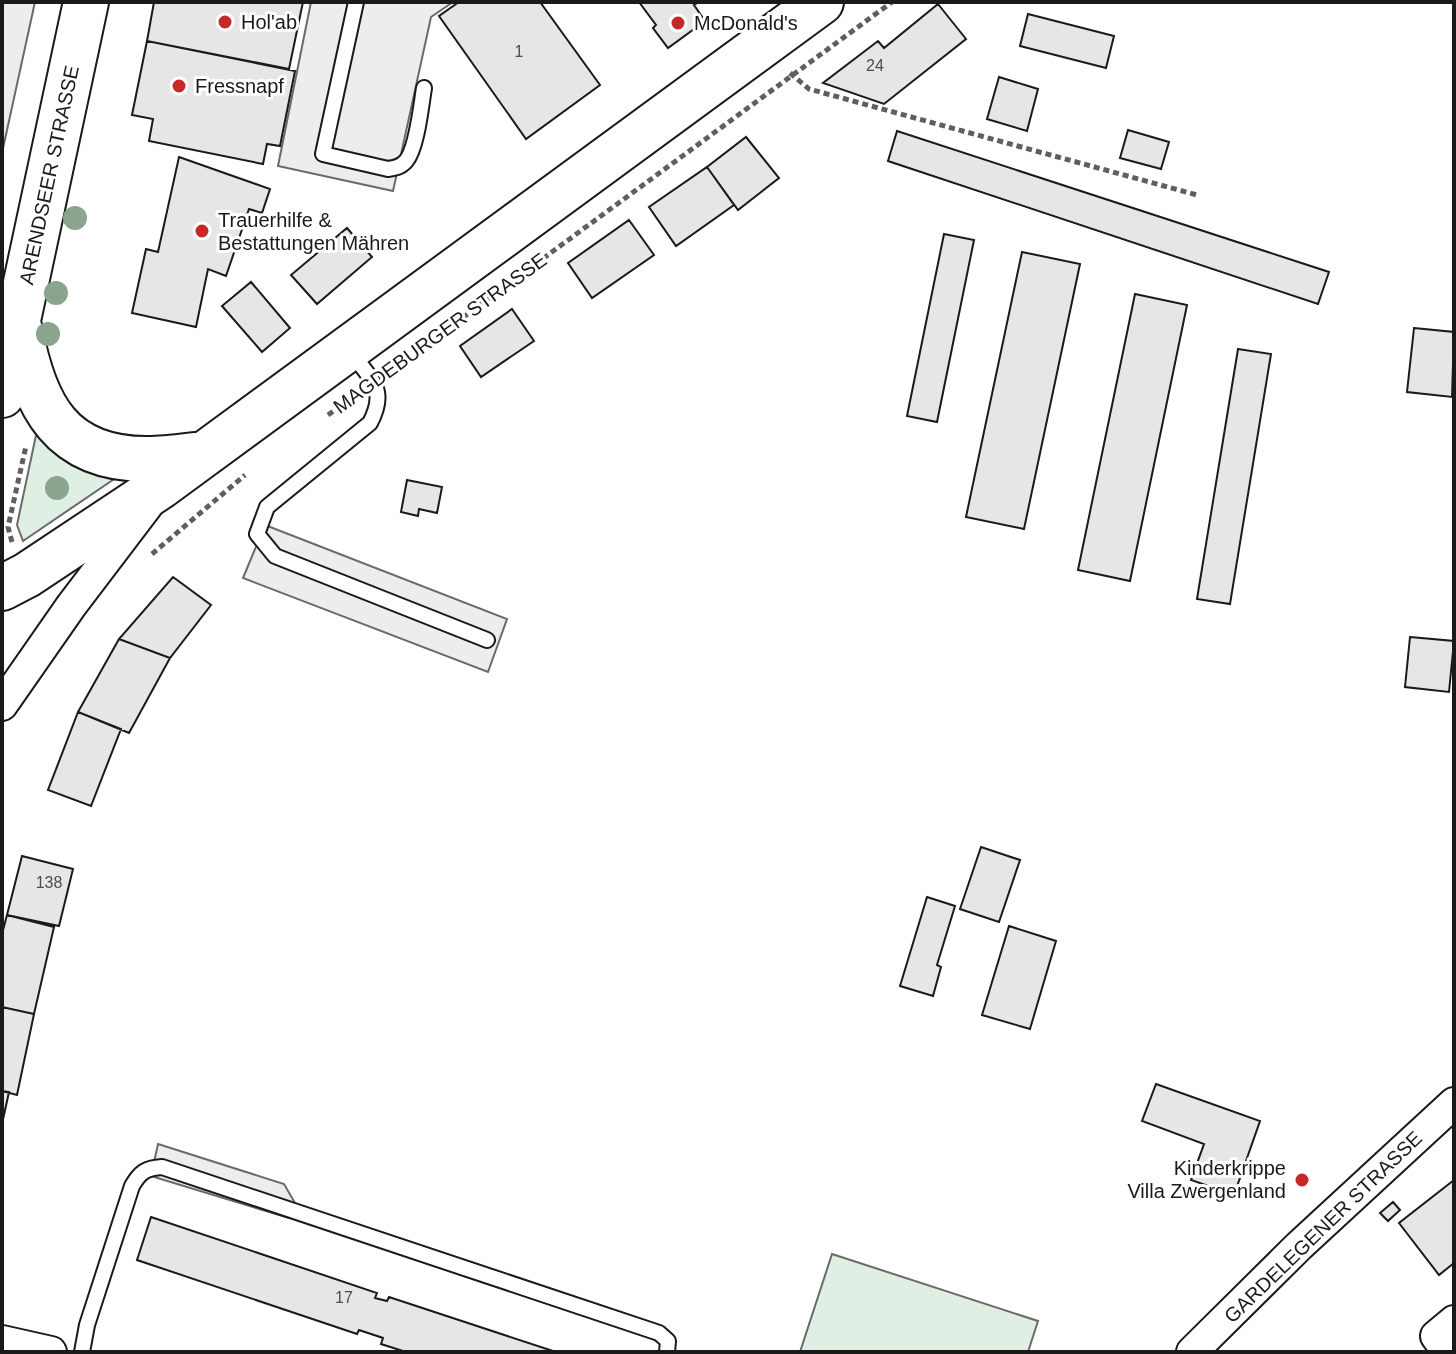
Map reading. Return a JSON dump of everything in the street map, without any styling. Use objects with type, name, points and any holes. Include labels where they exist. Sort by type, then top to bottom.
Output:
[{"type":"main road","name":"ARENDSEER STRASSE","points":[[2,395],[86,2]]},
{"type":"main road","name":"MAGDEBURGER STRASSE","points":[[2,588],[27,575],[161,486],[203,454],[361,366],[778,60],[821,2]]},
{"type":"main road","points":[[18,320],[27,367],[43,408],[75,440],[95,451],[117,457],[148,459],[203,454]]},
{"type":"street","points":[[2,705],[161,486]]},
{"type":"street","name":"GARDELEGENER STRASSE","points":[[1192,1352],[1299,1246],[1454,1103]]},
{"type":"street","points":[[1448,1352],[1436,1336],[1454,1321]]},
{"type":"street","points":[[2,1341],[51,1352]]},
{"type":"lane","points":[[356,2],[323,154],[388,169],[398,167],[407,160],[411,150],[424,88]]},
{"type":"lane","points":[[361,366],[377,389],[379,406],[370,423],[267,507],[257,534],[275,556],[487,640]]},
{"type":"lane","points":[[82,1352],[87,1325],[132,1186],[138,1174],[149,1168],[162,1167],[659,1333],[668,1341],[667,1352]]},
{"type":"path","name":"MAGDEBURGER STRASSE","points":[[322,419],[361,366],[778,60],[892,2]]},
{"type":"path","points":[[778,60],[809,89],[1197,195]]},
{"type":"path","points":[[12,541],[5,527],[28,437]]},
{"type":"path","points":[[143,561],[247,474]]},
{"type":"green space","points":[[39,421],[123,473],[23,541],[17,525]]},
{"type":"green space","points":[[832,1254],[1038,1321],[1028,1352],[800,1352]]},
{"type":"shaded area","points":[[2,2],[35,2],[2,153]]},
{"type":"shaded area","points":[[311,2],[453,2],[431,17],[393,191],[278,166]]},
{"type":"shaded area","points":[[265,525],[507,619],[488,672],[243,578]]},
{"type":"shaded area","points":[[158,1144],[284,1184],[295,1203],[289,1218],[151,1176]]},
{"type":"building","name":"Hol'ab","points":[[154,2],[303,2],[289,69],[147,41]]},
{"type":"building","points":[[459,2],[540,2],[600,85],[526,139],[439,16]]},
{"type":"building","name":"McDonald's","points":[[639,2],[699,2],[694,5],[705,21],[668,48]]},
{"type":"building","points":[[938,4],[966,39],[884,104],[823,83],[878,41],[884,48]]},
{"type":"building","points":[[1028,14],[1114,36],[1106,68],[1020,46]]},
{"type":"building","points":[[147,41],[295,71],[280,146],[267,144],[263,164],[149,141],[153,119],[132,115]]},
{"type":"building","points":[[999,77],[1038,89],[1027,131],[987,119]]},
{"type":"building","points":[[1128,130],[1169,142],[1161,169],[1120,158]]},
{"type":"building","points":[[897,131],[1329,272],[1318,304],[888,161]]},
{"type":"building","points":[[746,137],[779,178],[738,210],[707,167]]},
{"type":"building","name":"Trauerhilfe & Bestattungen Mähren","points":[[179,157],[270,189],[262,213],[249,209],[226,276],[208,269],[196,327],[132,313],[146,249],[158,252]]},
{"type":"building","points":[[707,167],[734,205],[676,246],[649,207]]},
{"type":"building","points":[[629,220],[654,255],[592,298],[568,263]]},
{"type":"building","points":[[347,228],[372,257],[317,304],[291,275]]},
{"type":"building","points":[[944,234],[974,240],[937,422],[907,416]]},
{"type":"building","points":[[1022,252],[1080,264],[1024,529],[966,517]]},
{"type":"building","points":[[251,282],[290,328],[262,352],[222,306]]},
{"type":"building","points":[[1135,294],[1187,305],[1130,581],[1078,570]]},
{"type":"building","points":[[512,309],[534,341],[481,377],[460,346]]},
{"type":"building","points":[[1414,328],[1454,332],[1452,397],[1407,392]]},
{"type":"building","points":[[1238,349],[1271,354],[1230,604],[1197,599]]},
{"type":"building","points":[[407,480],[442,487],[437,513],[419,509],[418,516],[401,512]]},
{"type":"building","points":[[173,577],[211,605],[170,658],[119,639]]},
{"type":"building","points":[[1410,637],[1454,641],[1449,692],[1405,687]]},
{"type":"building","points":[[119,639],[170,658],[129,733],[78,712]]},
{"type":"building","points":[[78,712],[121,729],[91,806],[48,790]]},
{"type":"building","points":[[981,847],[1020,860],[999,922],[960,909]]},
{"type":"building","points":[[22,856],[73,869],[59,926],[7,915]]},
{"type":"building","points":[[927,897],[955,906],[937,965],[941,967],[933,996],[900,986]]},
{"type":"building","points":[[7,915],[54,927],[34,1014],[2,1007],[2,934]]},
{"type":"building","points":[[1009,926],[1056,941],[1030,1029],[982,1015]]},
{"type":"building","points":[[2,1007],[34,1014],[17,1095],[2,1091]]},
{"type":"building","points":[[1156,1084],[1260,1121],[1234,1195],[1191,1180],[1204,1144],[1142,1121]]},
{"type":"building","points":[[2,1091],[9,1092],[2,1124]]},
{"type":"building","points":[[1454,1180],[1454,1263],[1439,1275],[1399,1223]]},
{"type":"building","points":[[1393,1202],[1400,1210],[1388,1221],[1380,1213]]},
{"type":"building","points":[[151,1217],[377,1293],[375,1298],[387,1301],[389,1297],[556,1352],[406,1352],[381,1344],[383,1338],[359,1330],[357,1334],[137,1260]]},
{"type":"place","name":"Hol'ab","points":[[225,22]]},
{"type":"place","name":"McDonald's","points":[[678,23]]},
{"type":"place","name":"Fressnapf","points":[[179,86]]},
{"type":"place","name":"Trauerhilfe & Bestattungen Mähren","points":[[202,231]]},
{"type":"place","name":"Kinderkrippe Villa Zwergenland","points":[[1302,1180]]}]
